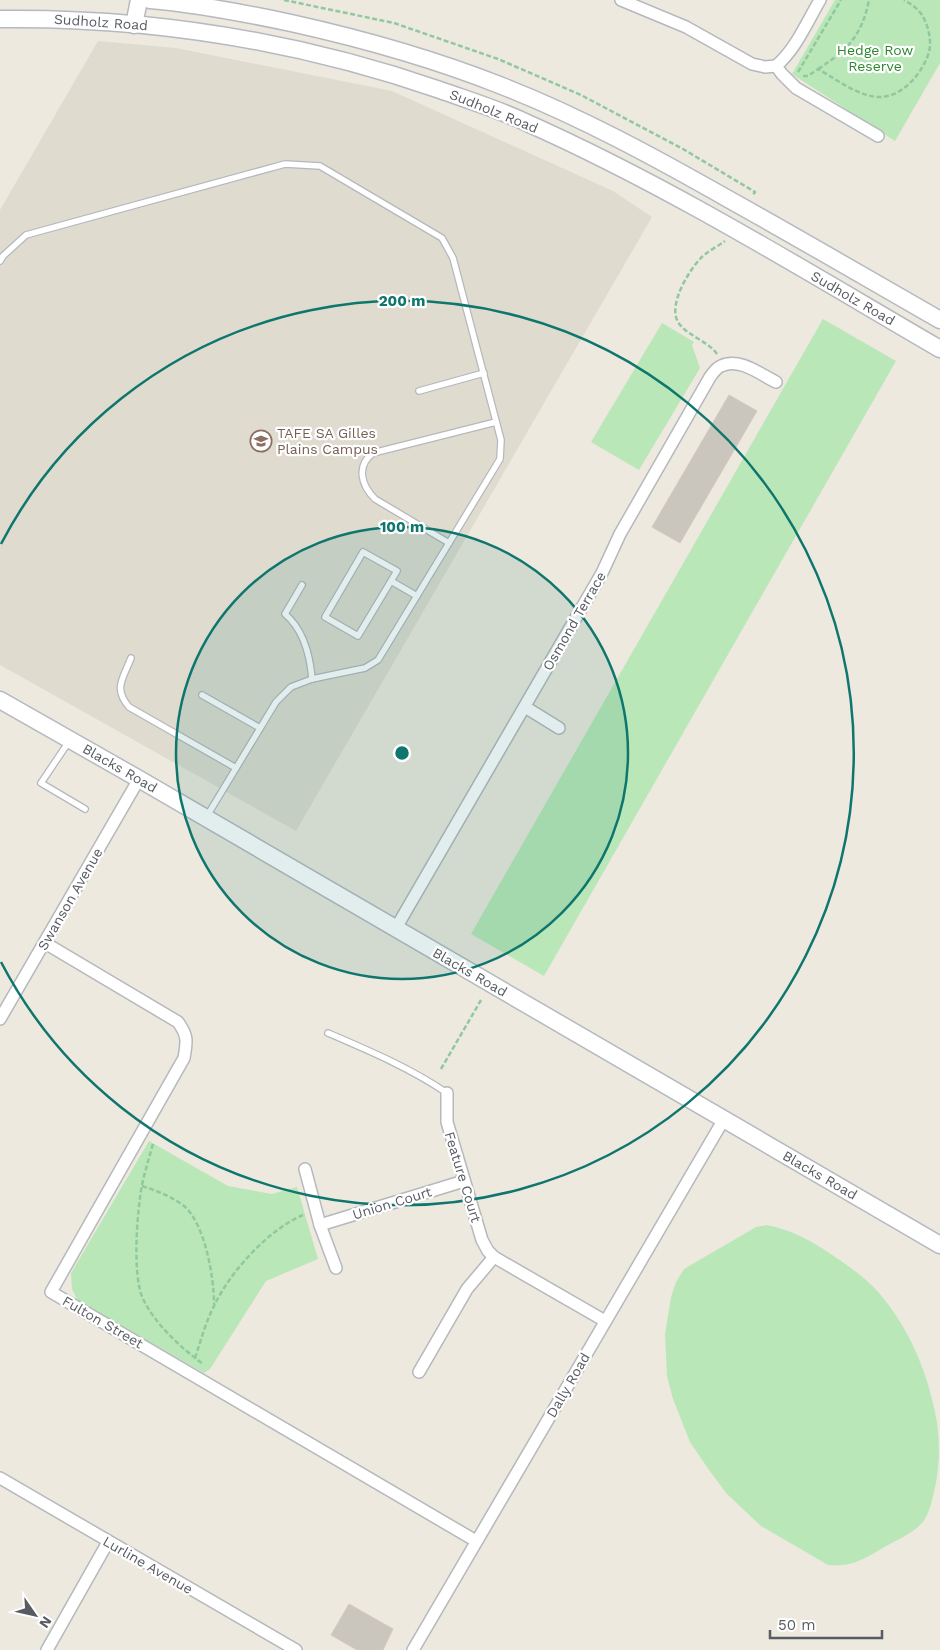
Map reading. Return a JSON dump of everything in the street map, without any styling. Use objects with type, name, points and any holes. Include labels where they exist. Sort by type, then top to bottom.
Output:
[{"type":"main road","points":[[134,25],[139,0]]},
{"type":"main road","name":"Sudholz Road","points":[[150,0],[184,1],[341,34],[447,65],[504,86],[606,132],[672,167],[940,320]]},
{"type":"main road","name":"Sudholz Road","points":[[0,19],[46,18],[203,31],[311,51],[388,72],[524,121],[663,190],[733,228],[940,349]]},
{"type":"main road","name":"Blacks Road","points":[[0,700],[940,1245]]},
{"type":"street","points":[[621,0],[686,27],[752,64],[765,67],[776,66],[785,58],[820,0]]},
{"type":"street","points":[[776,66],[796,88],[878,136]]},
{"type":"street","points":[[719,366],[729,364],[745,366],[776,382]]},
{"type":"street","name":"Osmond Terrace","points":[[396,928],[602,573],[620,534],[710,377],[719,366]]},
{"type":"street","points":[[525,707],[559,728]]},
{"type":"street","name":"Swanson Avenue","points":[[0,1019],[139,779]]},
{"type":"street","name":"Fulton Street","points":[[45,943],[178,1022],[185,1032],[186,1045],[184,1058],[50,1292],[476,1541]]},
{"type":"street","name":"Feature Court","points":[[447,1093],[447,1122],[482,1240],[488,1251],[494,1257],[606,1321]]},
{"type":"street","name":"Dally Road","points":[[413,1650],[724,1119]]},
{"type":"street","points":[[305,1169],[320,1225],[336,1268]]},
{"type":"street","name":"Union Court","points":[[320,1225],[464,1181]]},
{"type":"street","points":[[419,1372],[466,1289],[494,1257]]},
{"type":"street","name":"Lurline Avenue","points":[[0,1478],[296,1650]]},
{"type":"street","points":[[47,1650],[108,1542]]},
{"type":"lane","points":[[0,261],[26,235],[285,164],[320,166],[442,238],[453,258],[501,440],[500,459],[378,660],[365,668],[312,679],[291,687],[276,702],[206,818]]},
{"type":"lane","points":[[420,391],[484,373]]},
{"type":"lane","points":[[449,543],[375,498],[367,491],[363,478],[363,463],[373,453],[496,422]]},
{"type":"lane","points":[[363,552],[396,571],[391,581],[358,636],[325,617],[363,552]]},
{"type":"lane","points":[[391,581],[417,596]]},
{"type":"lane","points":[[302,585],[285,614],[297,627],[305,645],[312,679]]},
{"type":"lane","points":[[131,658],[120,685],[120,693],[129,707],[236,768]]},
{"type":"lane","points":[[202,695],[260,728]]},
{"type":"lane","points":[[70,740],[41,783],[85,809]]},
{"type":"lane","points":[[328,1034],[392,1061],[447,1093]]},
{"type":"path","points":[[794,77],[841,0]]},
{"type":"path","points":[[801,76],[808,76],[841,54],[850,44],[858,33],[869,0]]},
{"type":"path","points":[[818,69],[865,95],[878,97],[892,95],[905,88],[915,77],[929,52],[930,39],[928,27],[922,15],[915,6],[904,0]]},
{"type":"path","points":[[719,366],[717,352],[687,331],[678,322],[674,312],[677,297],[700,258],[726,240]]},
{"type":"path","points":[[441,1069],[481,1000]]},
{"type":"path","points":[[153,1144],[142,1186],[136,1260],[137,1279],[143,1298],[151,1313],[180,1346],[210,1369]]},
{"type":"path","points":[[142,1186],[164,1194],[178,1202],[185,1207],[196,1222],[211,1270],[214,1306]]},
{"type":"path","points":[[195,1358],[214,1306],[227,1283],[251,1254],[293,1219],[304,1214]]},
{"type":"shaded area","name":"TAFE SA Gilles Plains Campus","points":[[98,41],[176,48],[392,91],[613,191],[652,217],[296,831],[0,665],[0,210]]},
{"type":"green space","name":"Hedge Row Reserve","points":[[835,0],[940,0],[940,63],[895,141],[792,74]]},
{"type":"green space","points":[[823,319],[896,361],[544,976],[471,934]]},
{"type":"green space","points":[[662,323],[694,342],[692,345],[700,368],[639,470],[591,442]]},
{"type":"green space","points":[[149,1141],[228,1186],[272,1194],[297,1187],[318,1259],[266,1281],[210,1369],[204,1373],[78,1301],[72,1289],[71,1273]]},
{"type":"green space","points":[[767,1225],[794,1233],[819,1246],[864,1278],[874,1288],[889,1306],[907,1334],[927,1380],[935,1412],[939,1439],[939,1456],[932,1502],[925,1519],[908,1534],[866,1558],[846,1565],[828,1565],[761,1526],[727,1494],[690,1442],[673,1399],[667,1376],[665,1334],[671,1297],[676,1282],[684,1269],[756,1227]]},
{"type":"building","points":[[729,395],[757,411],[680,543],[652,527]]},
{"type":"building","points":[[349,1604],[393,1629],[383,1650],[357,1650],[331,1635]]},
{"type":"place","name":"TAFE SA Gilles Plains Campus","points":[[261,441]]}]
